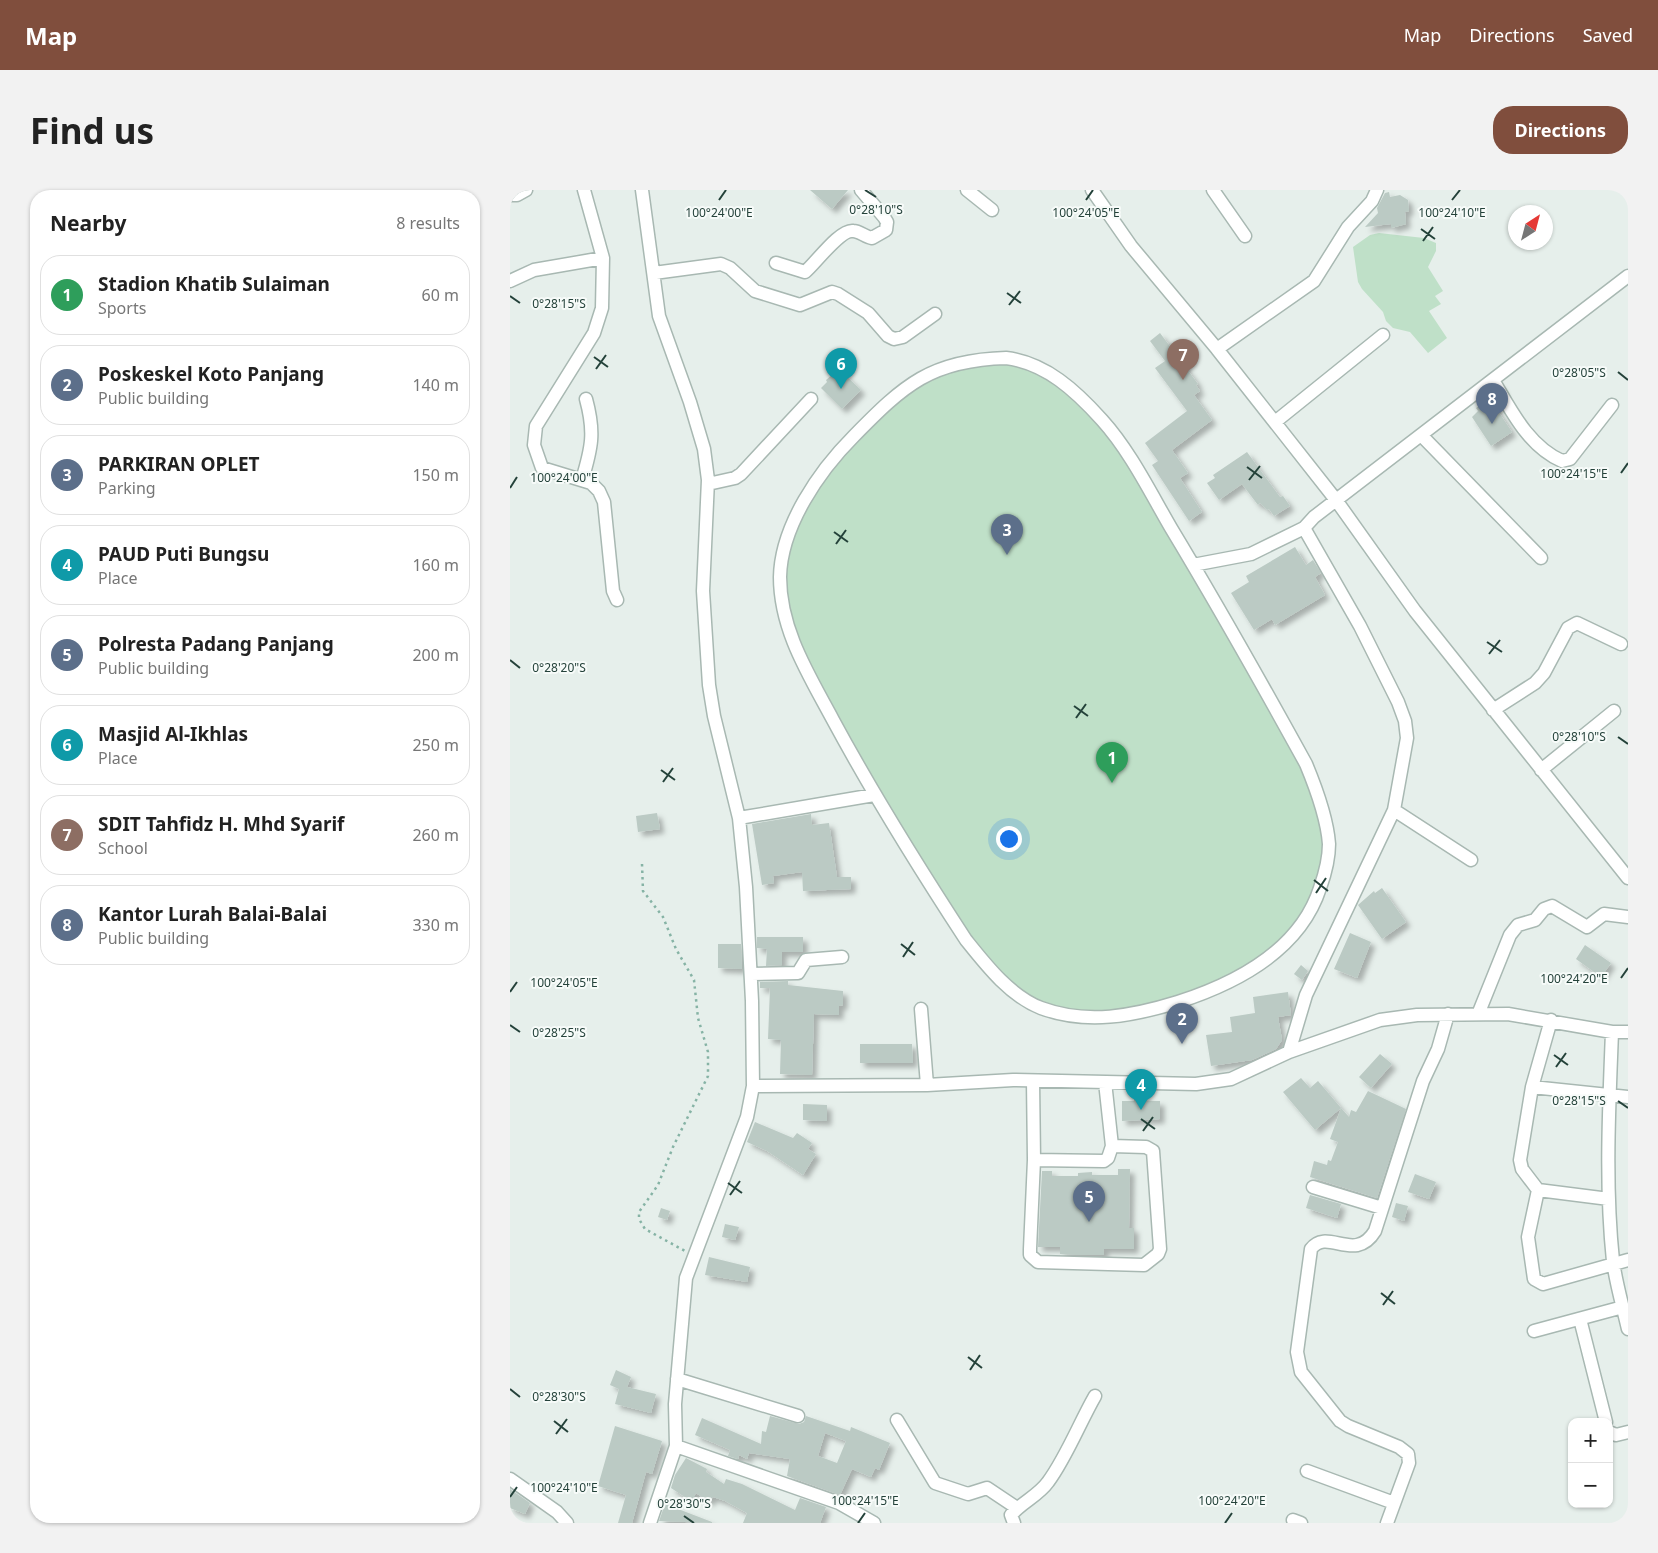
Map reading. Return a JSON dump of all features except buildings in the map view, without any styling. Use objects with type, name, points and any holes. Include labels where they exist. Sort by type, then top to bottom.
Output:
[{"type":"street","points":[[510,195],[517,195],[526,190]]},
{"type":"street","points":[[584,190],[603,258],[602,308],[594,333],[536,426],[534,434],[536,455],[542,468],[591,483],[604,502],[613,591],[617,600]]},
{"type":"street","points":[[642,190],[659,316],[690,402],[704,449],[708,484],[703,591],[709,685],[714,716],[739,818],[746,887],[751,974],[753,1086],[747,1117],[686,1278],[675,1404],[676,1446],[650,1523]]},
{"type":"street","points":[[776,262],[805,272],[822,253],[845,233],[854,230],[872,238],[886,230],[887,222],[884,217],[861,190]]},
{"type":"street","points":[[967,190],[992,210]]},
{"type":"street","points":[[1092,190],[1131,246],[1217,349],[1336,500],[1415,611],[1628,878]]},
{"type":"street","points":[[1213,190],[1245,236]]},
{"type":"street","points":[[1217,349],[1314,281],[1348,226],[1372,201],[1378,190]]},
{"type":"street","points":[[510,281],[534,270],[603,258]]},
{"type":"street","points":[[654,273],[720,264],[730,268],[755,291],[800,305],[832,292],[868,313],[888,336],[894,339],[903,337],[935,314]]},
{"type":"street","points":[[1193,564],[1251,554],[1304,528],[1314,517],[1628,276]]},
{"type":"street","points":[[1275,422],[1383,335]]},
{"type":"street","points":[[986,359],[1019,360],[1056,377],[1076,393],[1111,431],[1193,564],[1306,764],[1318,798],[1328,842],[1325,874],[1307,920],[1288,942],[1264,960],[1224,984],[1143,1013],[1085,1017],[1041,1008],[1015,993],[983,962],[966,940],[874,795],[792,640],[783,611],[781,566],[791,529],[817,482],[848,442],[886,403],[909,384],[926,374],[956,364],[986,359]]},
{"type":"street","points":[[1493,380],[1526,433],[1540,446],[1562,461],[1570,459],[1612,405]]},
{"type":"street","points":[[582,480],[588,463],[593,429],[586,399]]},
{"type":"street","points":[[708,484],[735,478],[741,474],[811,399]]},
{"type":"street","points":[[1421,435],[1541,558]]},
{"type":"street","points":[[1289,1052],[1306,995],[1394,810],[1407,738],[1405,721],[1360,626],[1304,528]]},
{"type":"street","points":[[1493,710],[1544,673],[1572,624],[1578,624],[1621,644]]},
{"type":"street","points":[[1541,770],[1614,711]]},
{"type":"street","points":[[739,818],[874,795]]},
{"type":"street","points":[[1394,810],[1472,860]]},
{"type":"street","points":[[1480,1012],[1510,936],[1518,925],[1535,920],[1544,909],[1552,906],[1587,927],[1604,914],[1628,917]]},
{"type":"street","points":[[751,974],[798,973],[806,960],[842,957]]},
{"type":"street","points":[[921,1009],[927,1085]]},
{"type":"street","points":[[753,1086],[927,1085],[1013,1080],[1196,1084],[1231,1079],[1289,1052],[1380,1020],[1417,1015],[1480,1012],[1550,1020],[1612,1032],[1628,1032]]},
{"type":"street","points":[[1386,1523],[1409,1463],[1408,1454],[1399,1447],[1348,1426],[1332,1414],[1301,1372],[1297,1352],[1311,1249],[1322,1242],[1355,1246],[1365,1244],[1375,1230],[1423,1081],[1438,1049],[1448,1014]]},
{"type":"street","points":[[1550,1020],[1532,1087],[1520,1160],[1522,1169],[1538,1190],[1609,1199]]},
{"type":"street","points":[[1534,1331],[1580,1319],[1626,1317],[1614,1264],[1609,1199],[1608,1095],[1612,1032]]},
{"type":"street","points":[[1032,1081],[1034,1160],[1030,1249],[1034,1259],[1045,1264],[1144,1265],[1158,1254],[1160,1249],[1153,1151],[1146,1147],[1112,1146]]},
{"type":"street","points":[[1034,1160],[1104,1160],[1112,1152],[1105,1082]]},
{"type":"street","points":[[1532,1087],[1628,1097]]},
{"type":"street","points":[[1313,1187],[1382,1208]]},
{"type":"street","points":[[1538,1190],[1528,1238],[1536,1281],[1543,1284],[1628,1260]]},
{"type":"street","points":[[1580,1319],[1605,1418]]},
{"type":"street","points":[[677,1379],[798,1416]]},
{"type":"street","points":[[1014,1523],[1011,1515],[1050,1480],[1095,1396]]},
{"type":"street","points":[[897,1420],[936,1483],[968,1494],[987,1488],[1017,1508]]},
{"type":"street","points":[[1613,1434],[1616,1435],[1628,1432]]},
{"type":"street","points":[[676,1446],[839,1503],[874,1523]]},
{"type":"street","points":[[1307,1471],[1394,1503]]},
{"type":"street","points":[[510,1479],[557,1512],[567,1523]]},
{"type":"path","points":[[642,864],[643,892],[663,917],[676,949],[694,980],[698,1018],[708,1052],[709,1068],[708,1076],[673,1147],[658,1185],[639,1212],[639,1219],[645,1229],[694,1257]]},
{"type":"green space","points":[[1379,233],[1424,238],[1436,243],[1436,251],[1428,267],[1443,291],[1435,296],[1441,304],[1429,311],[1447,338],[1428,353],[1410,332],[1393,328],[1386,321],[1383,312],[1358,282],[1353,247],[1370,235]]},
{"type":"green space","points":[[1005,360],[1055,379],[1101,421],[1137,474],[1312,783],[1326,854],[1305,919],[1263,959],[1188,997],[1104,1015],[1041,1006],[997,974],[909,850],[802,657],[782,578],[790,537],[835,459],[927,376]]},
{"type":"place","name":"SDIT Tahfidz H. Mhd Syarif","points":[[1183,380]]},
{"type":"place","name":"Masjid Al-Ikhlas","points":[[841,389]]},
{"type":"place","name":"Kantor Lurah Balai-Balai","points":[[1492,424]]},
{"type":"place","name":"PARKIRAN OPLET","points":[[1007,555]]},
{"type":"place","name":"Stadion Khatib Sulaiman","points":[[1112,783]]},
{"type":"place","name":"Poskeskel Koto Panjang","points":[[1182,1044]]},
{"type":"place","name":"PAUD Puti Bungsu","points":[[1141,1110]]},
{"type":"place","name":"Polresta Padang Panjang","points":[[1089,1222]]}]
